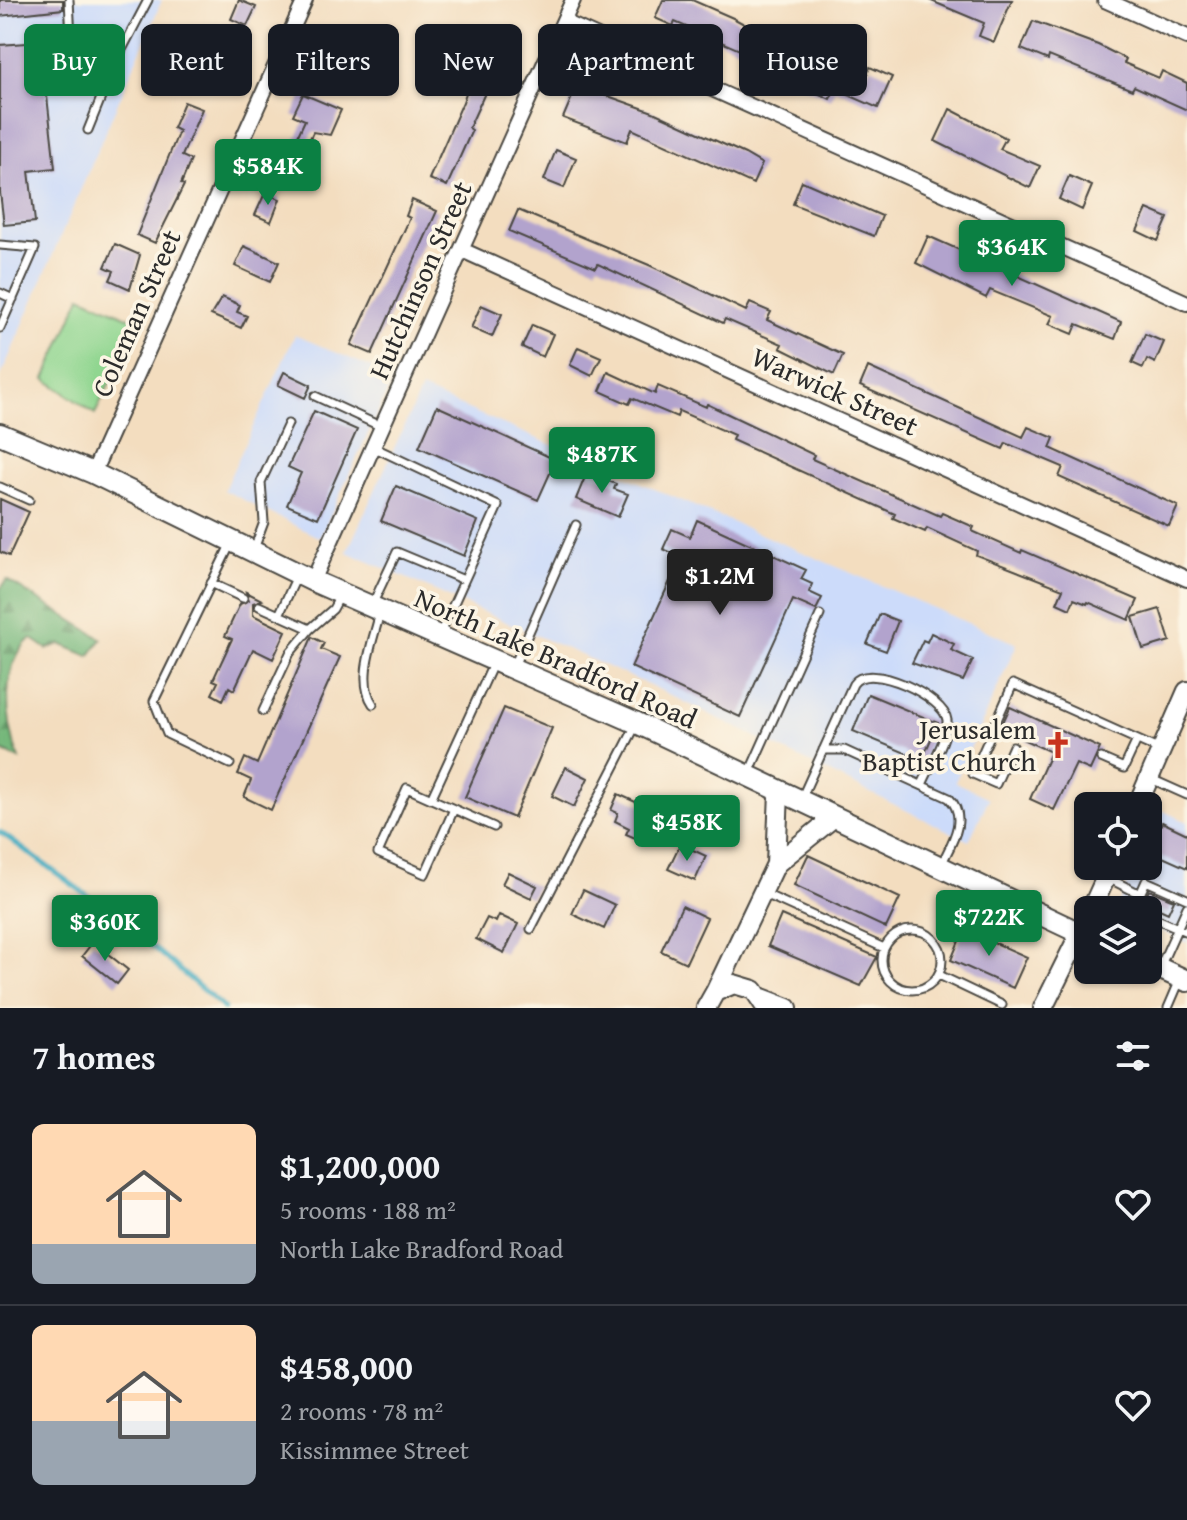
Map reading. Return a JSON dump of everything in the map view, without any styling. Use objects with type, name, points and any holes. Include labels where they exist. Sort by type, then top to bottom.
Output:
[{"type":"main road","name":"North Lake Bradford Road","points":[[0,434],[93,473],[341,593],[637,723],[940,868],[1074,924]]},
{"type":"main road","points":[[1162,969],[1185,979]]},
{"type":"street","name":"Coleman Street","points":[[93,473],[305,0]]},
{"type":"street","name":"Hutchinson Street","points":[[306,577],[373,447],[573,0]]},
{"type":"street","points":[[1105,0],[1187,37]]},
{"type":"street","points":[[564,22],[1187,303]]},
{"type":"street","name":"Warwick Street","points":[[462,250],[1187,579]]},
{"type":"street","points":[[1143,792],[1187,691]]},
{"type":"street","points":[[711,1000],[740,945],[776,864],[779,792]]},
{"type":"street","points":[[776,864],[833,818]]},
{"type":"street","points":[[740,945],[745,968],[761,999]]},
{"type":"street","points":[[1043,1008],[1074,951]]},
{"type":"street","points":[[711,1000],[734,984],[761,999],[788,1008]]},
{"type":"lane","points":[[69,0],[70,24]]},
{"type":"lane","points":[[125,44],[148,0]]},
{"type":"lane","points":[[88,130],[102,96]]},
{"type":"lane","points":[[0,245],[35,248],[0,328]]},
{"type":"lane","points":[[0,293],[13,299]]},
{"type":"lane","points":[[315,396],[382,427]]},
{"type":"lane","points":[[253,551],[264,522],[261,482],[288,424]]},
{"type":"lane","points":[[373,447],[498,506],[439,636]]},
{"type":"lane","points":[[0,487],[29,500]]},
{"type":"lane","points":[[431,799],[576,525]]},
{"type":"lane","points":[[230,764],[167,734],[154,701],[232,541]]},
{"type":"lane","points":[[373,704],[366,693],[365,681],[376,608],[397,552],[464,580]]},
{"type":"lane","points":[[279,615],[306,577]]},
{"type":"lane","points":[[211,583],[243,598]]},
{"type":"lane","points":[[263,711],[290,653],[310,629],[333,609],[341,593]]},
{"type":"lane","points":[[259,606],[310,629]]},
{"type":"lane","points":[[747,777],[820,615]]},
{"type":"lane","points":[[800,802],[858,677],[883,675],[938,703],[947,716],[946,729],[922,785]]},
{"type":"lane","points":[[1013,746],[996,784],[973,774],[1013,684],[1161,750]]},
{"type":"lane","points":[[531,929],[637,723]]},
{"type":"lane","points":[[1101,758],[1124,768],[1137,740]]},
{"type":"lane","points":[[823,750],[844,750],[922,785],[957,806],[958,823],[940,868]]},
{"type":"lane","points":[[1149,778],[1187,795]]},
{"type":"lane","points":[[454,809],[425,874],[378,853],[407,788],[431,799],[454,809],[494,827]]},
{"type":"lane","points":[[1120,880],[1140,894],[1146,881],[1187,899]]},
{"type":"lane","points":[[763,894],[884,948]]},
{"type":"lane","points":[[1162,953],[1187,907]]},
{"type":"lane","points":[[1162,921],[1187,932]]},
{"type":"lane","points":[[906,930],[926,932],[934,938],[943,956],[939,975],[924,988],[914,991],[894,985],[883,968],[884,948],[889,940],[906,930]]},
{"type":"lane","points":[[939,975],[1002,1005]]},
{"type":"lane","points":[[1168,1008],[1185,979]]},
{"type":"shaded area","points":[[0,0],[162,0],[152,24],[141,24],[141,49],[125,86],[125,24],[24,24],[24,96],[121,96],[0,378]]},
{"type":"shaded area","points":[[295,335],[394,377],[320,538],[224,490]]},
{"type":"shaded area","points":[[421,389],[1017,644],[955,782],[989,798],[969,841],[658,689],[347,552]]},
{"type":"shaded area","points":[[1162,810],[1187,822],[1187,943],[1162,931],[1162,896],[1122,896],[1128,880],[1162,880]]},
{"type":"green space","points":[[81,296],[139,322],[95,414],[45,379]]},
{"type":"green space","points":[[7,580],[102,639],[89,656],[60,644],[47,649],[31,638],[21,649],[14,663],[8,694],[8,710],[19,759],[0,750],[0,589]]},
{"type":"building","points":[[0,0],[63,0],[63,9],[0,16]]},
{"type":"building","points":[[239,0],[256,7],[248,24],[231,19]]},
{"type":"building","points":[[663,0],[692,0],[744,24],[739,24],[739,50],[723,43],[723,24],[668,24],[655,18]]},
{"type":"building","points":[[929,0],[1012,0],[994,42],[979,36],[984,23]]},
{"type":"building","points":[[1033,21],[1098,45],[1126,59],[1124,63],[1159,78],[1162,71],[1187,83],[1187,110],[1134,86],[1132,90],[1049,56],[1048,60],[1021,49]]},
{"type":"building","points":[[24,43],[24,96],[47,96],[55,168],[29,171],[35,222],[4,225],[0,192],[0,45]]},
{"type":"building","points":[[870,67],[892,77],[878,108],[851,96],[867,96]]},
{"type":"building","points":[[302,96],[341,110],[330,135],[313,132],[293,174],[283,170],[285,163],[280,161],[289,142],[294,144],[305,120],[293,115]]},
{"type":"building","points":[[465,96],[484,96],[447,186],[429,179]]},
{"type":"building","points":[[572,96],[608,96],[653,112],[762,164],[753,184],[632,129],[627,142],[563,118]]},
{"type":"building","points":[[184,102],[202,109],[182,156],[191,160],[181,184],[184,185],[155,243],[137,235],[179,131],[173,128]]},
{"type":"building","points":[[950,109],[1006,138],[1000,149],[1040,166],[1030,188],[935,141]]},
{"type":"building","points":[[556,150],[576,158],[564,188],[544,180]]},
{"type":"building","points":[[1069,176],[1092,186],[1082,210],[1059,199]]},
{"type":"building","points":[[802,181],[882,216],[874,236],[793,204]]},
{"type":"building","points":[[265,193],[280,199],[271,222],[255,215]]},
{"type":"building","points":[[412,200],[437,211],[372,354],[351,345],[410,218],[406,216]]},
{"type":"building","points":[[1147,209],[1168,218],[1158,241],[1137,231]]},
{"type":"building","points":[[518,210],[649,265],[746,311],[750,303],[771,312],[767,320],[843,355],[834,375],[780,348],[782,344],[725,319],[723,323],[598,264],[596,268],[509,231]]},
{"type":"building","points":[[928,236],[1121,322],[1115,339],[1077,324],[1073,334],[1049,324],[1053,316],[990,290],[986,298],[916,263]]},
{"type":"building","points":[[115,244],[140,255],[130,289],[110,280],[114,271],[105,267]]},
{"type":"building","points":[[244,246],[279,262],[270,282],[235,266]]},
{"type":"building","points":[[222,297],[240,305],[237,312],[247,316],[241,328],[211,315]]},
{"type":"building","points":[[481,305],[502,314],[492,337],[471,328]]},
{"type":"building","points":[[532,325],[553,334],[543,357],[522,347]]},
{"type":"building","points":[[1145,334],[1164,342],[1155,363],[1147,359],[1143,368],[1132,363]]},
{"type":"building","points":[[578,347],[601,357],[592,376],[570,365]]},
{"type":"building","points":[[868,367],[1023,437],[1028,427],[1054,438],[1050,448],[1178,506],[1169,526],[1059,477],[1063,467],[1006,443],[1003,449],[860,386]]},
{"type":"building","points":[[284,372],[311,385],[305,398],[278,385]]},
{"type":"building","points":[[608,372],[655,394],[658,386],[706,407],[707,404],[814,455],[812,459],[940,516],[942,513],[974,527],[972,531],[1021,553],[1022,550],[1138,600],[1129,620],[1074,599],[1070,609],[1057,603],[1063,589],[976,555],[977,551],[927,528],[925,532],[893,518],[895,514],[732,440],[734,435],[679,411],[677,417],[632,398],[629,404],[600,391]]},
{"type":"building","points":[[437,406],[556,460],[538,500],[419,447]]},
{"type":"building","points":[[314,411],[357,430],[318,518],[287,505],[301,473],[288,467]]},
{"type":"building","points":[[587,472],[616,484],[614,489],[628,494],[618,517],[576,499]]},
{"type":"building","points":[[396,486],[478,521],[464,556],[381,521]]},
{"type":"building","points":[[0,499],[29,512],[9,556],[0,552]]},
{"type":"building","points":[[697,520],[806,570],[801,579],[812,584],[809,592],[822,598],[816,610],[793,600],[740,717],[631,667],[681,557],[663,549],[672,529],[690,537]]},
{"type":"building","points":[[246,592],[262,600],[253,603],[253,615],[286,631],[273,659],[253,649],[234,690],[229,687],[223,700],[212,694],[218,682],[213,680],[232,639],[225,636],[240,604],[249,600]]},
{"type":"building","points":[[1160,609],[1170,641],[1143,649],[1133,617]]},
{"type":"building","points":[[880,614],[898,621],[886,651],[867,644]]},
{"type":"building","points":[[931,633],[954,644],[951,650],[973,660],[963,681],[912,663],[923,640],[927,642]]},
{"type":"building","points":[[312,637],[324,643],[321,649],[340,657],[271,810],[244,797],[251,780],[238,774],[245,758],[257,764]]},
{"type":"building","points":[[868,694],[938,723],[922,760],[853,731]]},
{"type":"building","points":[[1010,707],[1100,748],[1090,770],[1076,764],[1054,810],[1030,799],[1051,752],[1000,729]]},
{"type":"building","points":[[504,708],[552,728],[514,818],[465,797]]},
{"type":"building","points":[[566,767],[588,778],[574,807],[552,796]]},
{"type":"building","points":[[618,794],[662,814],[649,844],[626,834],[629,828],[615,821],[618,813],[611,810]]},
{"type":"building","points":[[1162,822],[1187,834],[1187,868],[1162,857]]},
{"type":"building","points":[[680,844],[706,856],[695,881],[668,869]]},
{"type":"building","points":[[808,855],[900,898],[886,928],[794,885]]},
{"type":"building","points":[[508,872],[537,886],[531,898],[502,884]]},
{"type":"building","points":[[583,890],[615,905],[604,929],[572,914]]},
{"type":"building","points":[[1149,890],[1174,900],[1168,913],[1162,910],[1162,896],[1146,896]]},
{"type":"building","points":[[682,906],[707,918],[686,963],[661,951]]},
{"type":"building","points":[[499,915],[518,924],[504,953],[476,939],[487,918],[496,922]]},
{"type":"building","points":[[781,915],[877,957],[861,986],[768,946]]},
{"type":"building","points":[[964,929],[1027,957],[1013,988],[951,960]]},
{"type":"building","points":[[93,942],[128,970],[117,984],[82,956]]},
{"type":"waterway","points":[[0,832],[121,920],[224,1008]]},
{"type":"place","name":"Jerusalem Baptist Church","points":[[1058,745]]}]
